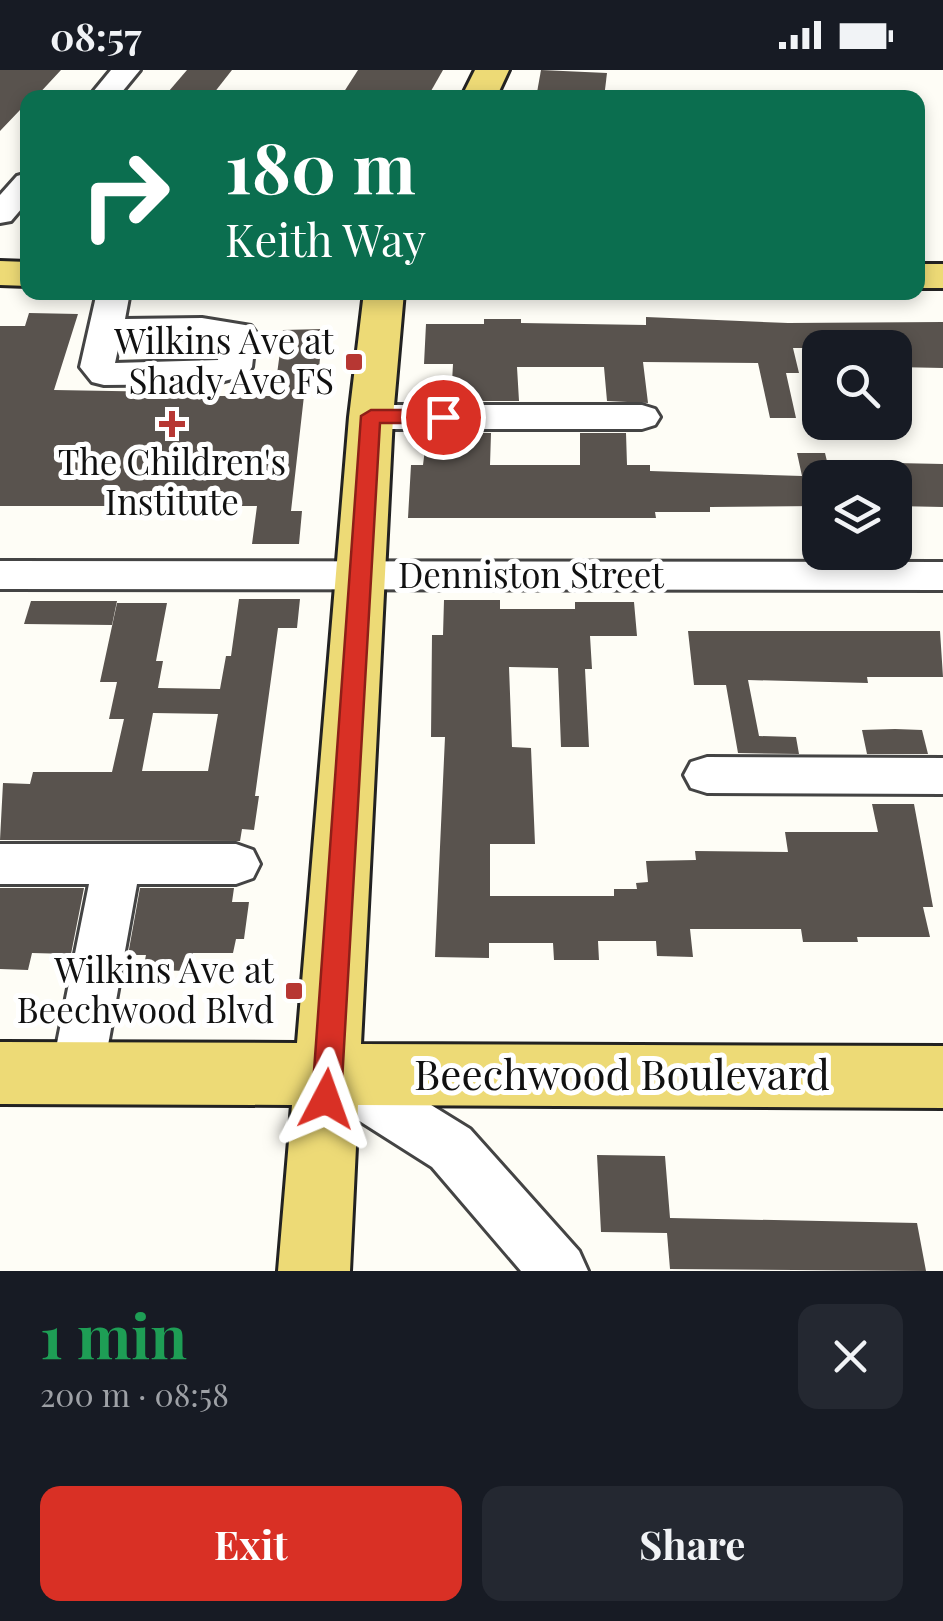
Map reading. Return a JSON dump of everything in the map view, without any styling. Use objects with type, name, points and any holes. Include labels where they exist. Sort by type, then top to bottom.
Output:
[{"type":"main road","points":[[314,1271],[371,416],[383,300]]},
{"type":"main road","name":"Beechwood Boulevard","points":[[0,1073],[943,1077]]},
{"type":"street","points":[[109,90],[126,70]]},
{"type":"street","points":[[0,214],[20,191]]},
{"type":"street","points":[[106,330],[112,300]]},
{"type":"street","points":[[371,416],[642,418]]},
{"type":"street","name":"Denniston Street","points":[[0,575],[943,576]]},
{"type":"street","points":[[707,776],[943,776]]},
{"type":"street","points":[[0,864],[236,864]]},
{"type":"street","points":[[77,1073],[117,864]]},
{"type":"street","points":[[328,1072],[450,1148],[558,1271]]},
{"type":"building","points":[[0,70],[61,70],[42,90],[20,90],[20,110],[0,131]]},
{"type":"building","points":[[187,70],[232,70],[216,90],[170,90]]},
{"type":"building","points":[[358,70],[443,70],[432,90],[345,90]]},
{"type":"building","points":[[541,70],[607,73],[605,90],[537,90]]},
{"type":"building","points":[[29,313],[78,314],[54,390],[274,396],[283,330],[323,329],[318,378],[306,378],[291,511],[302,511],[299,544],[252,544],[257,506],[0,506],[0,326],[25,326]]},
{"type":"building","points":[[646,317],[788,323],[943,322],[943,368],[912,367],[912,330],[802,330],[802,348],[793,348],[799,373],[786,373],[796,418],[770,418],[758,363],[643,362],[648,403],[607,401],[604,367],[517,367],[519,401],[451,401],[453,364],[424,364],[426,324],[484,324],[484,319],[521,319],[521,323],[646,325]]},
{"type":"building","points":[[427,433],[491,433],[490,465],[580,465],[580,433],[626,433],[627,465],[650,465],[650,471],[802,476],[802,506],[710,507],[710,512],[655,512],[656,518],[408,518],[411,465],[423,465]]},
{"type":"building","points":[[797,453],[825,453],[827,460],[802,460],[802,476]]},
{"type":"building","points":[[912,463],[943,464],[943,507],[912,506]]},
{"type":"building","points":[[239,599],[300,599],[297,628],[278,628],[255,796],[259,796],[254,830],[242,829],[240,841],[0,840],[3,783],[30,784],[33,772],[112,772],[124,719],[109,719],[117,682],[100,682],[117,603],[167,603],[156,661],[163,661],[158,688],[220,689],[226,656],[231,656]],"holes":[[[153,713],[218,714],[208,771],[142,771]]]},
{"type":"building","points":[[444,600],[500,600],[500,609],[575,609],[575,602],[634,602],[637,636],[590,636],[592,669],[585,669],[589,747],[561,747],[558,668],[509,667],[512,747],[531,748],[535,844],[490,844],[490,896],[614,896],[614,889],[637,889],[636,883],[648,882],[646,861],[696,860],[695,851],[788,852],[785,832],[878,832],[872,804],[914,804],[933,907],[923,907],[930,937],[803,942],[801,929],[690,929],[693,957],[657,956],[656,941],[598,941],[599,960],[554,960],[553,943],[489,943],[489,958],[435,957],[445,737],[431,737],[432,635],[443,635]]},
{"type":"building","points":[[31,601],[117,601],[112,625],[24,624]]},
{"type":"building","points":[[688,631],[940,631],[943,677],[867,677],[868,683],[748,680],[759,736],[796,737],[799,754],[738,753],[726,685],[694,685]]},
{"type":"building","points":[[862,730],[922,730],[928,754],[867,754]]},
{"type":"building","points":[[0,888],[84,888],[71,954],[32,953],[28,970],[0,969]]},
{"type":"building","points":[[140,888],[234,888],[232,902],[249,902],[244,939],[236,939],[233,953],[193,953],[191,971],[143,970],[146,955],[128,955]]},
{"type":"building","points":[[597,1155],[665,1156],[670,1218],[917,1223],[926,1271],[670,1269],[667,1233],[601,1232]]},
{"type":"place","name":"Wilkins Ave at Shady Ave FS","points":[[354,362]]},
{"type":"place","name":"The Children's Institute","points":[[172,424]]},
{"type":"place","name":"Wilkins Ave at Beechwood Blvd","points":[[294,991]]},
{"type":"route","points":[[326,1099],[371,416],[443,417]]}]
